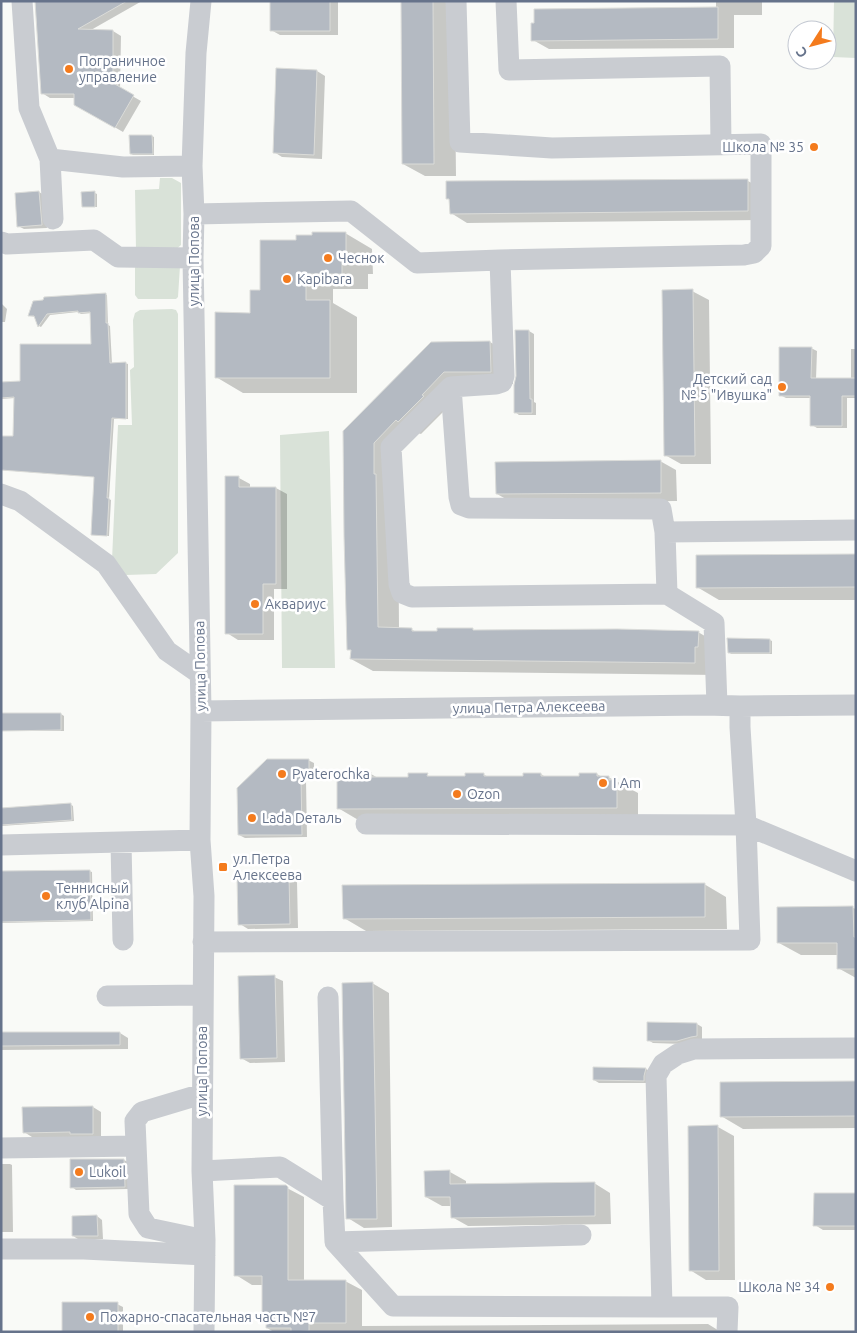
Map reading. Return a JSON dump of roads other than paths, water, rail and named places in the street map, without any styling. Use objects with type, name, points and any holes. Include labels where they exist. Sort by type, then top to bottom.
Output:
[{"type":"street","points":[[22,1],[30,108],[50,159],[53,219]]},
{"type":"street","name":"улица Попова","points":[[201,1],[196,52],[192,166],[201,711],[200,840],[204,896],[202,1094],[202,1171],[205,1247],[204,1332]]},
{"type":"street","points":[[194,214],[351,211],[417,263],[744,255],[754,253],[761,246],[761,144],[552,148],[460,142],[456,1]]},
{"type":"street","points":[[506,1],[509,70],[720,66],[721,146]]},
{"type":"street","points":[[50,159],[123,167],[192,166]]},
{"type":"street","points":[[1,242],[7,244],[94,240],[118,257],[193,258]]},
{"type":"street","points":[[500,260],[504,376],[502,382],[496,384],[451,386],[391,447],[399,584],[402,593],[412,597],[667,594],[714,623],[717,705]]},
{"type":"street","points":[[451,386],[461,505],[469,508],[661,509],[665,532],[667,594]]},
{"type":"street","points":[[1,494],[20,501],[106,564],[167,651],[200,674]]},
{"type":"street","points":[[665,532],[856,530]]},
{"type":"street","name":"улица Петра Алексеева","points":[[201,711],[856,705]]},
{"type":"street","points":[[204,942],[750,940],[740,706]]},
{"type":"street","points":[[366,824],[746,825],[856,871]]},
{"type":"street","points":[[1,845],[200,840]]},
{"type":"street","points":[[121,842],[123,940]]},
{"type":"street","points":[[107,996],[203,995]]},
{"type":"street","points":[[328,996],[332,1200],[335,1242],[393,1306],[728,1307],[727,1332]]},
{"type":"street","points":[[662,1307],[656,1076],[663,1064],[678,1054],[694,1049],[856,1048]]},
{"type":"street","points":[[202,1094],[142,1112],[135,1121],[140,1214],[148,1228],[205,1247]]},
{"type":"street","points":[[1,1148],[136,1146]]},
{"type":"street","points":[[202,1171],[280,1167],[332,1200]]},
{"type":"street","points":[[335,1242],[581,1235]]},
{"type":"street","points":[[1,1249],[205,1247]]},
{"type":"place","name":"Пограничное управление","points":[[69,69]]},
{"type":"place","name":"Школа № 35","points":[[814,147]]},
{"type":"place","name":"Чеснок","points":[[328,258]]},
{"type":"place","name":"Kapibara","points":[[287,279]]},
{"type":"place","name":"Детский сад № 5 \"Ивушка\"","points":[[782,387]]},
{"type":"place","name":"Аквариус","points":[[255,604]]},
{"type":"place","name":"Pyaterochka","points":[[282,774]]},
{"type":"place","name":"I Am","points":[[603,783]]},
{"type":"place","name":"Ozon","points":[[457,794]]},
{"type":"place","name":"Lada Dеталь","points":[[252,818]]},
{"type":"place","name":"ул.Петра Алексеева","points":[[223,867]]},
{"type":"place","name":"Теннисный клуб Alpina","points":[[46,896]]},
{"type":"place","name":"Lukoil","points":[[79,1172]]},
{"type":"place","name":"Школа № 34","points":[[830,1287]]},
{"type":"place","name":"Пожарно-спасательная часть №7","points":[[90,1317]]}]
